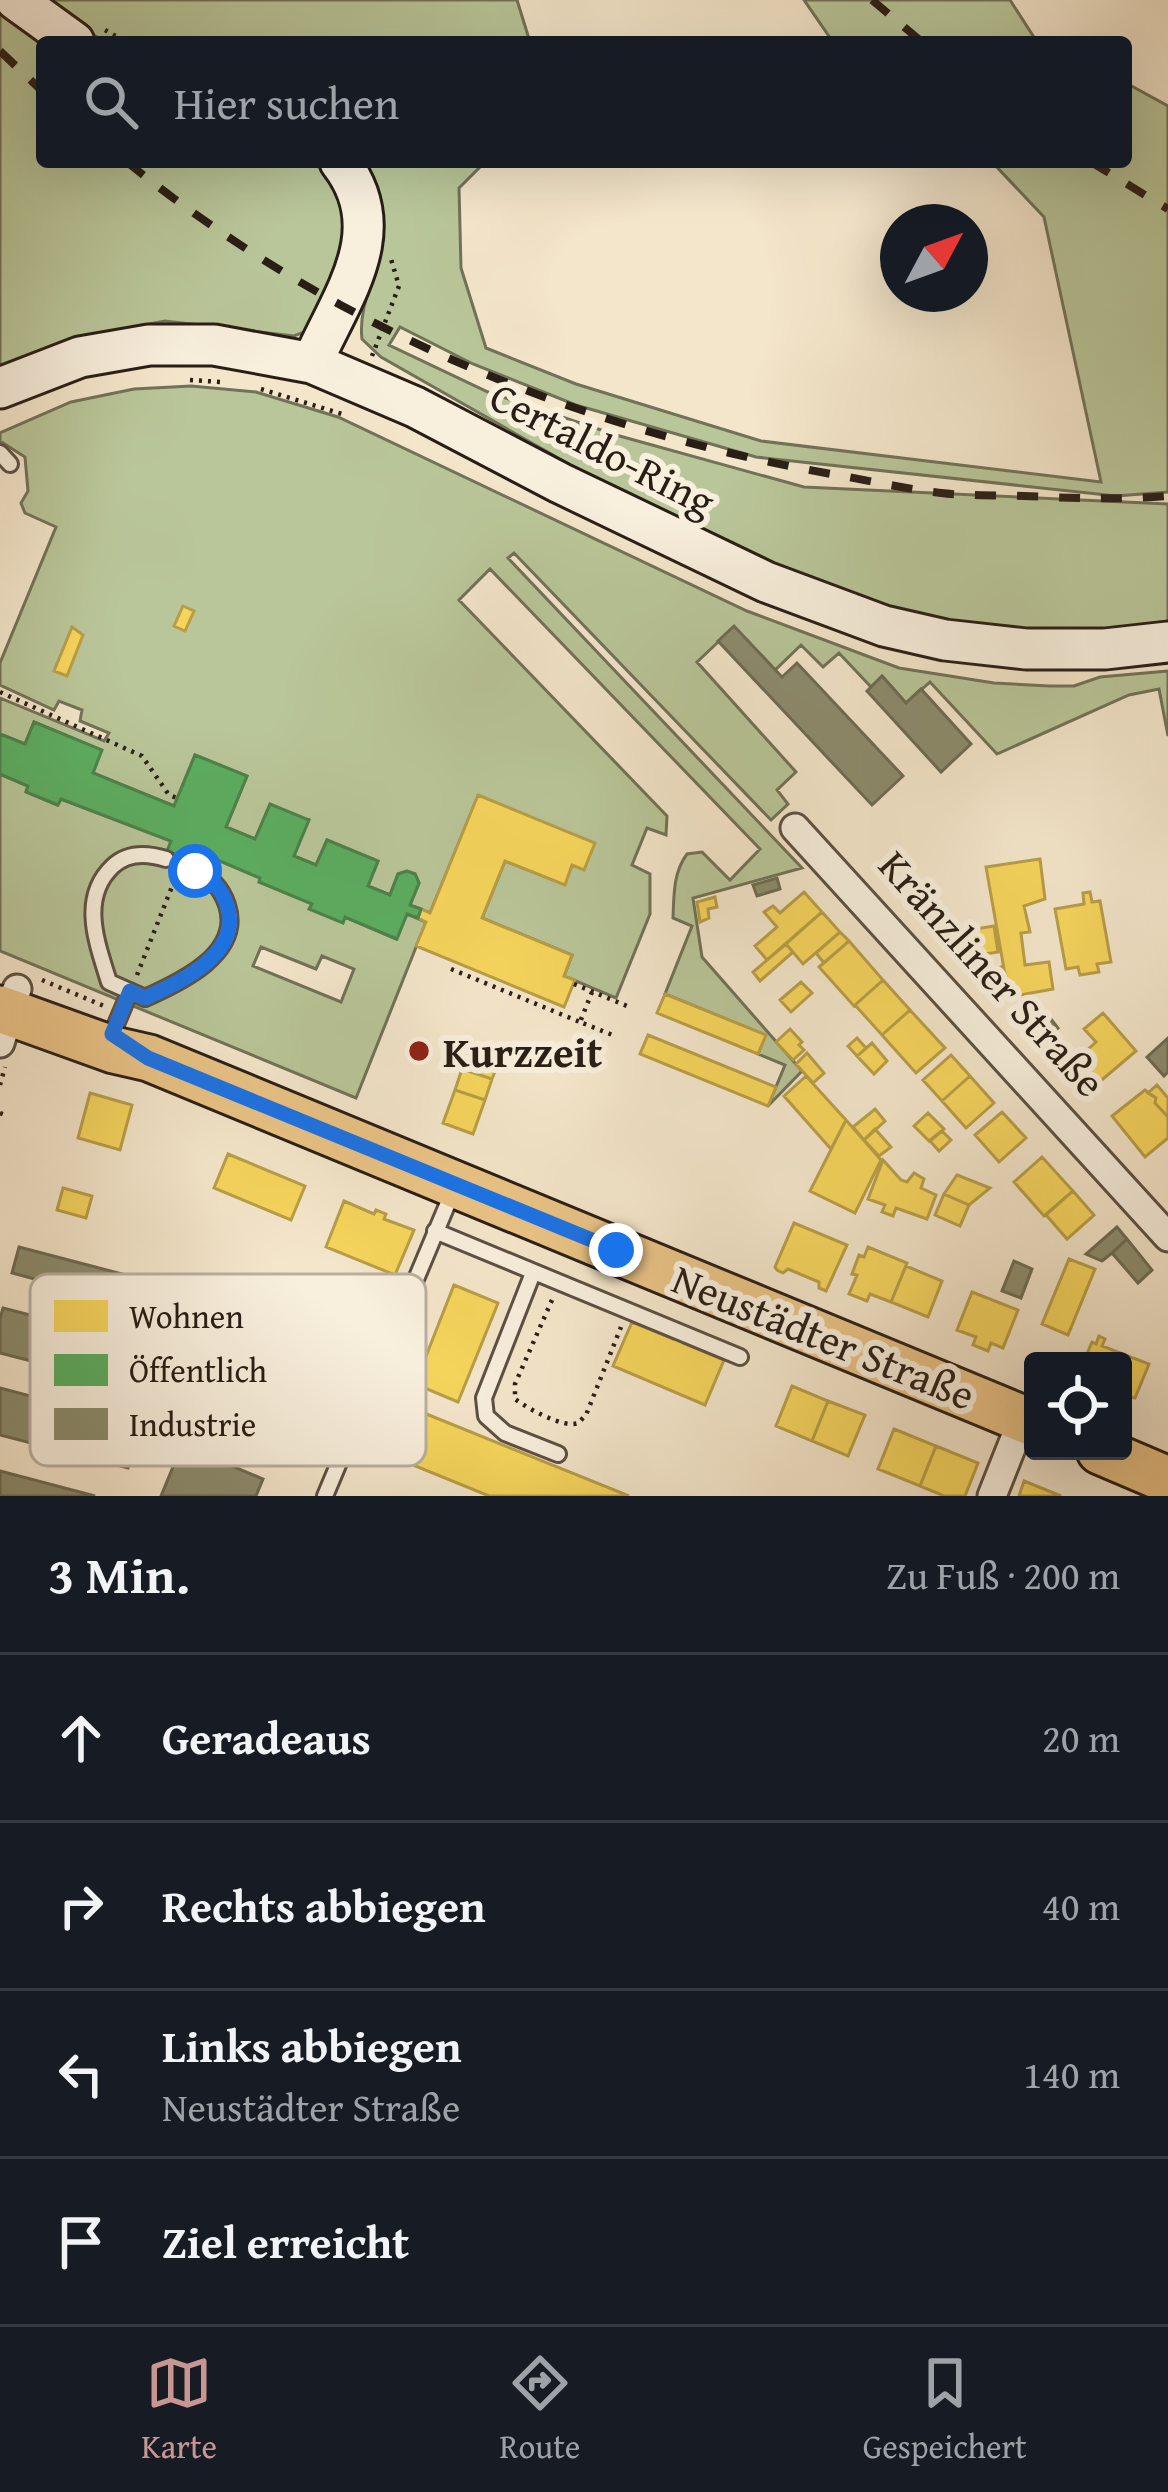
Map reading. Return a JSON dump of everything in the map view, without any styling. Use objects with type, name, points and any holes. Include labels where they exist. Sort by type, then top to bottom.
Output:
[{"type":"main road","points":[[16,0],[66,36]]},
{"type":"main road","points":[[312,363],[364,244],[359,199],[345,168]]},
{"type":"main road","name":"Certaldo-Ring","points":[[0,388],[80,357],[149,345],[214,345],[312,363],[415,407],[560,484],[746,573],[884,626],[945,640],[1026,649],[1105,649],[1168,642]]},
{"type":"main road","name":"Neustädter Straße","points":[[11,1002],[113,1050],[127,1035],[456,1184],[1024,1419]]},
{"type":"main road","points":[[1121,1460],[1168,1480]]},
{"type":"street","name":"Kränzliner Straße","points":[[795,828],[1168,1237]]},
{"type":"street","points":[[992,1496],[1024,1429]]},
{"type":"lane","points":[[141,854],[181,865],[211,878],[224,894],[230,914],[225,941],[206,963],[145,998],[109,982],[92,913],[95,891],[121,859],[141,854]]},
{"type":"lane","points":[[127,1035],[130,991]]},
{"type":"lane","points":[[417,1274],[456,1184]]},
{"type":"lane","points":[[435,1231],[740,1358]]},
{"type":"lane","points":[[533,1273],[484,1398],[486,1416],[505,1433],[558,1454]]},
{"type":"lane","points":[[325,1496],[337,1466]]},
{"type":"path","points":[[253,387],[342,414],[384,329],[399,286],[386,239],[364,223]]},
{"type":"path","points":[[191,380],[236,383]]},
{"type":"path","points":[[0,692],[142,757],[169,795],[177,798]]},
{"type":"path","points":[[130,991],[181,865]]},
{"type":"path","points":[[451,969],[615,1036]]},
{"type":"path","points":[[574,984],[627,1006]]},
{"type":"path","points":[[580,1022],[592,992]]},
{"type":"path","points":[[11,1002],[127,1035]]},
{"type":"path","points":[[559,1283],[514,1384],[515,1400],[547,1416],[567,1424],[577,1423],[586,1414],[627,1311]]},
{"type":"green space","points":[[0,0],[36,36],[36,168],[333,168],[341,177],[353,247],[307,331],[294,336],[165,321],[85,336],[0,367]]},
{"type":"green space","points":[[43,0],[517,0],[528,36],[95,36]]},
{"type":"green space","points":[[804,0],[1010,0],[1033,36],[829,36]]},
{"type":"green space","points":[[1132,86],[1168,106],[1168,492],[1116,496],[756,457],[576,405],[473,364],[400,327],[389,345],[488,392],[616,435],[804,487],[1168,504],[1168,626],[1040,635],[887,612],[681,528],[381,357],[362,339],[364,309],[383,240],[378,201],[364,168],[479,168],[459,188],[461,268],[486,348],[576,384],[761,441],[1101,482],[1044,217],[998,168],[1132,168]]},
{"type":"green space","points":[[191,386],[256,392],[338,417],[747,611],[899,668],[1049,686],[1168,671],[1168,736],[1159,689],[1129,695],[997,754],[930,682],[906,703],[883,677],[871,687],[839,653],[823,667],[801,645],[775,670],[734,627],[697,662],[796,772],[777,790],[788,804],[771,820],[514,553],[508,558],[802,868],[693,898],[702,957],[802,1071],[768,1106],[785,1065],[758,1054],[765,1035],[665,994],[692,926],[673,918],[682,861],[687,854],[702,852],[730,880],[760,849],[490,569],[459,600],[667,816],[666,835],[647,828],[632,865],[650,874],[650,914],[616,998],[564,976],[572,955],[482,918],[505,861],[564,884],[572,865],[478,796],[430,913],[410,905],[419,883],[415,874],[398,874],[390,895],[368,886],[378,861],[327,840],[316,865],[294,856],[308,820],[255,839],[226,827],[247,776],[195,755],[174,806],[93,773],[101,750],[34,722],[25,744],[0,734],[0,698],[104,741],[109,733],[80,721],[82,710],[59,701],[54,710],[0,685],[0,663],[56,527],[25,513],[21,503],[28,491],[25,457],[0,441],[0,433],[71,402],[134,389]]},
{"type":"green space","points":[[0,774],[57,805],[61,799],[171,841],[164,865],[192,877],[204,854],[312,904],[310,908],[396,939],[407,914],[426,922],[356,1098],[0,951]],"holes":[[[261,947],[316,969],[322,956],[354,969],[341,1002],[253,966]]]},
{"type":"building: Wohnen","points":[[183,606],[194,611],[185,631],[174,626]]},
{"type":"building: Wohnen","points":[[72,627],[83,635],[67,676],[54,671]]},
{"type":"building: Wohnen","points":[[478,795],[595,843],[584,870],[572,865],[565,885],[505,861],[482,918],[572,955],[564,976],[575,980],[564,1007],[416,946],[426,922],[418,918],[421,909],[430,913]]},
{"type":"building: Wohnen","points":[[169,852],[198,863],[193,877],[164,865]]},
{"type":"building: Wohnen","points":[[1040,859],[1045,899],[1024,906],[1030,932],[1021,933],[1025,965],[1049,962],[1053,989],[1009,997],[986,867]]},
{"type":"building: Wohnen","points":[[804,892],[822,912],[767,960],[755,946],[777,927],[764,912],[773,906],[780,913]]},
{"type":"building: Wohnen","points":[[1090,892],[1092,902],[1100,901],[1111,962],[1097,964],[1099,972],[1080,975],[1078,967],[1066,969],[1055,909],[1084,904],[1083,893]]},
{"type":"building: Wohnen","points":[[715,897],[717,907],[708,909],[709,918],[700,922],[697,902]]},
{"type":"building: Wohnen","points":[[822,912],[840,932],[803,964],[786,944]]},
{"type":"building: Wohnen","points":[[994,926],[998,952],[955,959],[951,933]]},
{"type":"building: Wohnen","points":[[840,932],[849,941],[824,963],[816,953]]},
{"type":"building: Wohnen","points":[[849,941],[883,980],[854,1006],[819,967]]},
{"type":"building: Wohnen","points":[[786,944],[793,952],[760,981],[753,972]]},
{"type":"building: Wohnen","points":[[1003,966],[1007,980],[988,989],[982,978]]},
{"type":"building: Wohnen","points":[[883,980],[910,1010],[882,1035],[855,1005]]},
{"type":"building: Wohnen","points":[[801,982],[812,993],[791,1012],[780,1000]]},
{"type":"building: Wohnen","points":[[665,994],[766,1035],[758,1054],[657,1013]]},
{"type":"building: Wohnen","points":[[910,1010],[945,1048],[916,1073],[882,1035]]},
{"type":"building: Wohnen","points":[[1103,1013],[1136,1051],[1096,1085],[1075,1061],[1096,1042],[1084,1029]]},
{"type":"building: Wohnen","points":[[790,1029],[804,1050],[793,1060],[776,1042]]},
{"type":"building: Wohnen","points":[[648,1035],[776,1087],[768,1106],[640,1054]]},
{"type":"building: Wohnen","points":[[857,1038],[866,1048],[857,1056],[848,1046]]},
{"type":"building: Wohnen","points":[[872,1043],[887,1061],[874,1074],[857,1056]]},
{"type":"building: Wohnen","points":[[468,1053],[498,1064],[492,1079],[462,1069]]},
{"type":"building: Wohnen","points":[[807,1053],[824,1073],[813,1083],[796,1064]]},
{"type":"building: Wohnen","points":[[951,1055],[970,1076],[942,1101],[923,1080]]},
{"type":"building: Wohnen","points":[[462,1069],[492,1079],[485,1100],[455,1090]]},
{"type":"building: Wohnen","points":[[806,1076],[846,1120],[831,1149],[784,1096]]},
{"type":"building: Wohnen","points":[[970,1076],[994,1103],[966,1128],[942,1101]]},
{"type":"building: Wohnen","points":[[1157,1085],[1168,1098],[1168,1117],[1148,1093]]},
{"type":"building: Wohnen","points":[[455,1090],[485,1100],[473,1134],[443,1123]]},
{"type":"building: Wohnen","points":[[1145,1090],[1168,1117],[1168,1138],[1145,1157],[1112,1116]]},
{"type":"building: Wohnen","points":[[90,1093],[132,1105],[120,1150],[78,1138]]},
{"type":"building: Wohnen","points":[[875,1109],[885,1121],[864,1140],[853,1127]]},
{"type":"building: Wohnen","points":[[1002,1112],[1026,1138],[999,1162],[975,1135]]},
{"type":"building: Wohnen","points":[[928,1113],[944,1129],[929,1141],[914,1126]]},
{"type":"building: Wohnen","points":[[846,1120],[881,1160],[855,1213],[810,1191]]},
{"type":"building: Wohnen","points":[[875,1129],[891,1147],[879,1156],[864,1140]]},
{"type":"building: Wohnen","points":[[942,1131],[951,1140],[939,1151],[930,1141]]},
{"type":"building: Wohnen","points":[[228,1154],[305,1186],[291,1220],[214,1188]]},
{"type":"building: Wohnen","points":[[1042,1157],[1073,1191],[1044,1216],[1014,1182]]},
{"type":"building: Wohnen","points":[[883,1160],[901,1180],[907,1182],[914,1173],[924,1179],[921,1188],[936,1195],[927,1219],[896,1208],[893,1216],[882,1212],[885,1205],[868,1199]]},
{"type":"building: Wohnen","points":[[957,1175],[990,1188],[969,1205],[944,1194]]},
{"type":"building: Wohnen","points":[[63,1188],[92,1196],[86,1218],[57,1210]]},
{"type":"building: Wohnen","points":[[1073,1191],[1094,1215],[1067,1239],[1046,1215]]},
{"type":"building: Wohnen","points":[[944,1194],[969,1205],[960,1226],[935,1215]]},
{"type":"building: Wohnen","points":[[344,1201],[386,1214],[384,1219],[414,1230],[395,1274],[326,1247]]},
{"type":"building: Wohnen","points":[[794,1223],[847,1245],[826,1291],[819,1288],[819,1282],[775,1267]]},
{"type":"building: Wohnen","points":[[868,1247],[907,1263],[891,1302],[870,1294],[867,1301],[849,1294],[859,1255],[864,1257]]},
{"type":"building: Wohnen","points":[[1069,1259],[1095,1269],[1068,1335],[1042,1324]]},
{"type":"building: Wohnen","points":[[906,1266],[942,1281],[928,1317],[891,1302]]},
{"type":"building: Wohnen","points":[[454,1285],[498,1303],[458,1402],[426,1389],[426,1356]]},
{"type":"building: Wohnen","points":[[972,1292],[1018,1310],[1003,1348],[991,1343],[988,1351],[973,1345],[976,1337],[957,1330]]},
{"type":"building: Wohnen","points":[[632,1322],[673,1339],[674,1335],[685,1339],[683,1343],[724,1360],[705,1405],[613,1366]]},
{"type":"building: Wohnen","points":[[1099,1336],[1105,1339],[1102,1346],[1118,1352],[1088,1352],[1092,1342],[1096,1344]]},
{"type":"building: Wohnen","points":[[1132,1357],[1149,1364],[1132,1397]]},
{"type":"building: Wohnen","points":[[792,1386],[828,1401],[812,1441],[776,1426]]},
{"type":"building: Wohnen","points":[[828,1401],[865,1415],[848,1456],[812,1441]]},
{"type":"building: Wohnen","points":[[426,1413],[629,1496],[489,1496],[415,1466],[426,1466]]},
{"type":"building: Wohnen","points":[[894,1429],[936,1446],[920,1486],[878,1469]]},
{"type":"building: Wohnen","points":[[936,1446],[978,1463],[965,1496],[944,1496],[920,1486]]},
{"type":"building: Wohnen","points":[[1024,1481],[1061,1496],[1019,1496]]},
{"type":"building: Öffentlich","points":[[34,722],[102,750],[93,773],[174,806],[195,755],[247,776],[226,827],[255,839],[270,804],[309,820],[294,856],[316,865],[327,840],[378,861],[368,886],[390,895],[398,874],[415,874],[419,883],[410,905],[421,909],[418,918],[407,914],[397,939],[345,917],[343,923],[204,854],[200,864],[167,851],[171,841],[61,799],[58,805],[26,792],[28,786],[0,774],[0,734],[25,744]]},
{"type":"building: Industrie","points":[[734,626],[782,677],[797,663],[903,776],[872,805],[718,641]]},
{"type":"building: Industrie","points":[[882,676],[906,703],[921,689],[971,744],[941,772],[867,691]]},
{"type":"building: Industrie","points":[[777,878],[780,889],[757,896],[753,885]]},
{"type":"building: Industrie","points":[[1047,1014],[1058,1028],[1040,1045],[1021,1024]]},
{"type":"building: Industrie","points":[[1168,1038],[1168,1072],[1164,1076],[1147,1057]]},
{"type":"building: Industrie","points":[[1117,1227],[1127,1239],[1112,1253],[1102,1261],[1086,1254]]},
{"type":"building: Industrie","points":[[1127,1239],[1152,1270],[1138,1283],[1112,1253]]},
{"type":"building: Industrie","points":[[19,1247],[122,1274],[30,1274],[30,1278],[12,1273]]},
{"type":"building: Industrie","points":[[1014,1261],[1032,1269],[1021,1298],[1002,1291]]},
{"type":"building: Industrie","points":[[3,1308],[30,1315],[30,1361],[0,1353]]},
{"type":"building: Industrie","points":[[0,1388],[30,1396],[30,1443],[0,1435]]},
{"type":"building: Industrie","points":[[173,1466],[232,1466],[263,1479],[256,1496],[161,1496]]},
{"type":"building: Industrie","points":[[0,1471],[95,1496],[0,1496]]},
{"type":"railway","points":[[872,0],[915,36]]},
{"type":"railway","points":[[0,51],[36,85]]},
{"type":"railway","points":[[135,168],[206,222],[375,323],[464,365],[650,432],[746,457],[941,493],[1168,496]]},
{"type":"railway","points":[[1101,168],[1168,209]]},
{"type":"place","name":"Kurzzeit","points":[[419,1051]]},
{"type":"route","points":[[195,871],[211,878],[224,894],[230,914],[225,941],[206,963],[172,986],[145,998],[130,991],[112,1034],[148,1058],[616,1250]]}]
